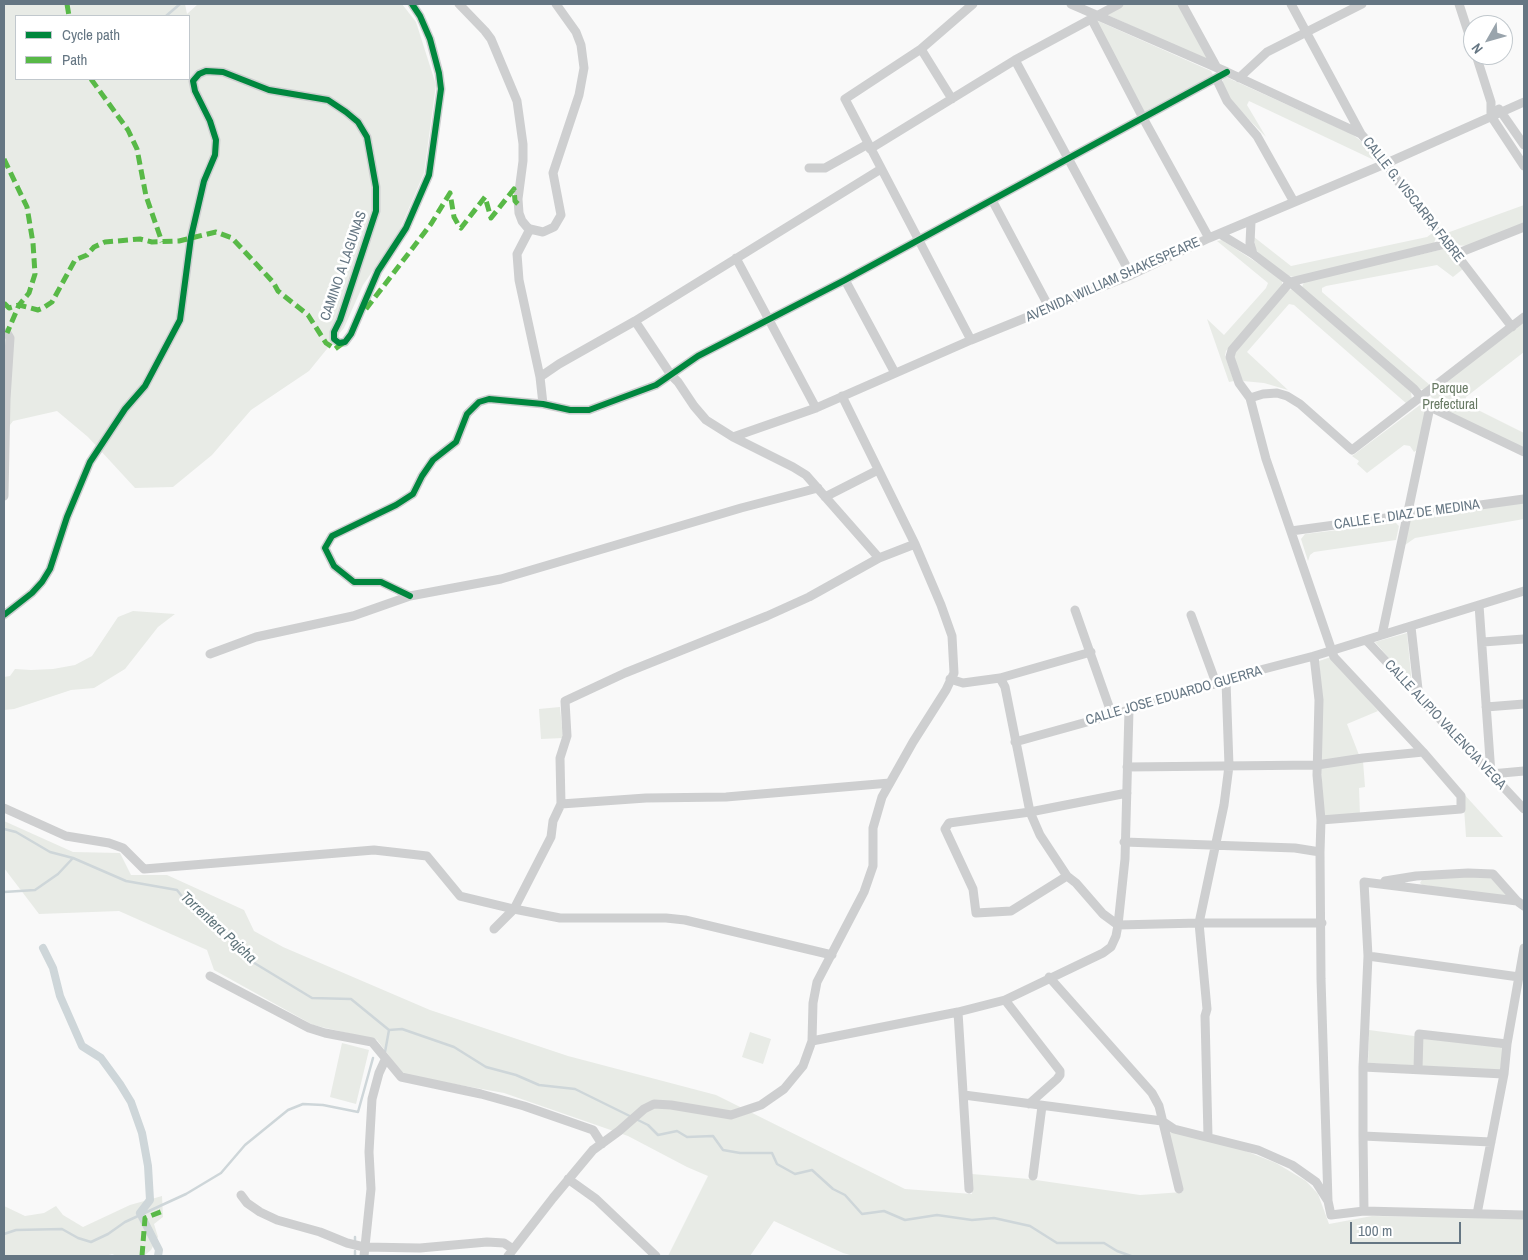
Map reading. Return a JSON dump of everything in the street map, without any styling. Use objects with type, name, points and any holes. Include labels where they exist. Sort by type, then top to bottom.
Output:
[{"type":"street","name":"CAMINO A LAGUNAS","points":[[4,616],[32,593],[50,569],[67,517],[90,462],[125,409],[145,386],[180,320],[191,237],[204,182],[215,155],[216,140],[210,121],[196,91],[194,81],[199,74],[206,71],[223,72],[269,90],[328,100],[358,122],[367,137],[376,187],[376,211],[340,320],[334,332],[334,339],[339,343],[345,342],[351,334],[378,271],[406,228],[430,175],[441,89],[430,38],[412,4]]},
{"type":"street","points":[[459,4],[491,39],[517,101],[523,144],[518,204],[522,221],[530,229],[538,232],[549,230],[558,222],[561,215],[552,173],[578,95],[584,68],[581,46],[576,32],[556,4]]},
{"type":"street","points":[[971,340],[845,99],[921,49],[973,4]]},
{"type":"street","name":"CALLE G. VISCARRA FABRE","points":[[1071,4],[1094,17],[1227,72],[1361,134],[1387,163],[1391,172],[1512,327]]},
{"type":"street","points":[[809,168],[825,168],[869,146],[952,99],[1015,60],[1119,4]]},
{"type":"street","points":[[1182,4],[1217,68]]},
{"type":"street","points":[[1291,4],[1361,134]]},
{"type":"street","points":[[1239,78],[1267,52],[1358,4]]},
{"type":"street","points":[[1459,4],[1463,16]]},
{"type":"street","points":[[1094,17],[1143,118],[1209,238]]},
{"type":"street","points":[[921,49],[952,99]]},
{"type":"street","points":[[1015,60],[1131,275]]},
{"type":"street","points":[[1479,65],[1491,102],[1492,116],[1524,166]]},
{"type":"street","points":[[410,596],[382,582],[354,582],[334,566],[326,548],[332,536],[396,505],[413,494],[433,460],[456,442],[467,414],[479,402],[489,399],[543,404],[570,410],[589,410],[656,385],[698,356],[845,280],[1227,72]]},
{"type":"street","points":[[1216,78],[1227,102],[1257,136],[1294,202]]},
{"type":"street","points":[[1491,102],[1502,112],[1524,145]]},
{"type":"street","points":[[1502,112],[1524,102]]},
{"type":"street","name":"AVENIDA WILLIAM SHAKESPEARE","points":[[733,437],[816,408],[971,340],[1131,275],[1209,238],[1251,222],[1502,112]]},
{"type":"street","points":[[540,377],[559,364],[636,321],[881,169]]},
{"type":"street","points":[[992,200],[1050,309]]},
{"type":"street","points":[[1251,222],[1250,243],[1253,254]]},
{"type":"street","points":[[1456,254],[1524,227]]},
{"type":"street","points":[[530,229],[516,254],[540,377],[543,404]]},
{"type":"street","points":[[1220,234],[1253,254],[1290,282],[1407,383],[1430,407],[1524,452]]},
{"type":"street","points":[[1321,820],[1461,809],[1461,796],[1423,752],[1334,657],[1266,459],[1250,398],[1239,383],[1230,353],[1290,282],[1446,244]]},
{"type":"street","points":[[736,258],[816,408]]},
{"type":"street","points":[[845,280],[895,373]]},
{"type":"street","points":[[1250,398],[1263,394],[1277,393],[1287,396],[1300,404],[1352,450],[1524,317]]},
{"type":"street","points":[[636,321],[671,376],[678,382],[706,420],[733,437],[806,475],[879,558]]},
{"type":"street","points":[[4,333],[7,333],[10,338],[6,400],[4,496]]},
{"type":"street","points":[[241,1195],[247,1203],[277,1220],[320,1232],[348,1243],[364,1252],[487,1242],[504,1243],[511,1252],[593,1150],[619,1132],[644,1109],[654,1104],[732,1115],[762,1105],[784,1089],[803,1066],[812,1041],[813,1003],[817,982],[832,955],[848,919],[864,892],[873,866],[873,828],[882,797],[954,673],[952,636],[915,544],[842,396]]},
{"type":"street","points":[[1382,635],[1430,407]]},
{"type":"street","points":[[825,497],[878,470]]},
{"type":"street","points":[[210,654],[256,637],[353,616],[410,596],[501,578],[741,508],[818,488]]},
{"type":"street","name":"CALLE E. DIAZ DE MEDINA","points":[[1291,531],[1524,499]]},
{"type":"street","points":[[494,928],[514,909],[551,837],[553,821],[562,804],[560,758],[567,736],[565,701],[625,673],[767,616],[809,597],[879,558],[915,544]]},
{"type":"street","points":[[1366,640],[1524,591]]},
{"type":"street","points":[[1479,605],[1491,774],[1524,771]]},
{"type":"street","points":[[1075,610],[1112,715]]},
{"type":"street","points":[[1191,615],[1216,683]]},
{"type":"street","points":[[1411,627],[1419,699]]},
{"type":"street","points":[[1483,642],[1524,639]]},
{"type":"street","name":"CALLE JOSE EDUARDO GUERRA","points":[[1015,742],[1366,640]]},
{"type":"street","name":"CALLE ALIPIO VALENCIA VEGA","points":[[1366,640],[1419,699],[1524,809]]},
{"type":"street","points":[[950,679],[963,683],[1000,678],[1091,652]]},
{"type":"street","points":[[1314,656],[1319,700],[1318,765],[1321,820],[1322,979],[1328,1201],[1331,1215],[1364,1211],[1524,1214]]},
{"type":"street","points":[[1000,678],[1005,687],[1030,812],[1040,835],[1067,876],[1076,883],[1103,914],[1118,925],[1322,923]]},
{"type":"street","points":[[1208,1136],[1206,1009],[1200,923],[1224,805],[1229,766],[1226,681]]},
{"type":"street","points":[[1486,707],[1524,704]]},
{"type":"street","points":[[812,1041],[958,1012],[1005,1000],[1049,977],[1103,953],[1111,947],[1118,925],[1125,859],[1129,710]]},
{"type":"street","points":[[1127,767],[1318,765],[1423,752]]},
{"type":"street","points":[[562,804],[646,798],[726,797],[890,784]]},
{"type":"street","points":[[1067,876],[1011,911],[976,913],[973,889],[945,829],[949,823],[1030,812],[1127,793]]},
{"type":"street","points":[[4,808],[66,836],[109,842],[123,848],[144,869],[374,850],[427,856],[460,896],[560,918],[666,918],[685,920],[832,955]]},
{"type":"street","points":[[1124,842],[1295,848],[1320,852]]},
{"type":"street","points":[[1369,882],[1416,876],[1468,873],[1493,874],[1521,904]]},
{"type":"street","points":[[1369,882],[1521,904]]},
{"type":"street","points":[[1364,1211],[1363,1067],[1369,882]]},
{"type":"street","points":[[1476,1214],[1504,1074],[1507,1044],[1524,948]]},
{"type":"street","points":[[1368,956],[1519,977]]},
{"type":"street","points":[[210,976],[309,1028],[372,1042],[401,1077],[481,1094],[524,1106],[593,1130],[602,1144]]},
{"type":"street","points":[[1049,977],[1152,1093],[1159,1106],[1179,1189]]},
{"type":"street","points":[[1005,1000],[1060,1071],[1060,1076],[1029,1104]]},
{"type":"street","points":[[958,1012],[969,1189]]},
{"type":"street","points":[[1418,1069],[1419,1034],[1507,1044]]},
{"type":"street","points":[[364,1252],[371,1189],[369,1152],[372,1099],[379,1073],[385,1060]]},
{"type":"street","points":[[1363,1067],[1504,1074]]},
{"type":"street","points":[[964,1095],[1162,1121],[1174,1128],[1258,1150],[1292,1165],[1316,1182],[1328,1201]]},
{"type":"street","points":[[1033,1176],[1042,1106]]},
{"type":"street","points":[[1363,1136],[1491,1142]]},
{"type":"street","points":[[568,1179],[596,1199],[656,1256]]},
{"type":"green space","points":[[4,4],[185,4],[187,14],[198,4],[402,4],[416,22],[436,85],[424,173],[397,236],[363,285],[344,328],[309,371],[251,410],[212,455],[173,487],[135,488],[88,437],[57,411],[13,421],[4,433]]},
{"type":"green space","points":[[1123,4],[1178,4],[1210,61],[1105,14]]},
{"type":"green space","points":[[1096,20],[1211,71],[1214,77],[1144,112]]},
{"type":"green space","points":[[1226,77],[1352,134],[1366,145],[1376,157],[1376,161],[1249,101],[1247,105],[1266,137],[1232,102],[1222,85]]},
{"type":"green space","points":[[1524,205],[1524,223],[1466,246],[1450,242],[1444,234]]},
{"type":"green space","points":[[1434,232],[1436,237],[1434,243],[1295,277],[1288,276],[1261,256],[1256,250],[1254,237],[1291,266],[1427,237]]},
{"type":"green space","points":[[1222,240],[1282,279],[1282,286],[1226,351],[1225,356],[1234,381],[1229,382],[1207,319],[1224,335],[1266,288],[1268,283],[1217,241]]},
{"type":"green space","points":[[1444,249],[1451,254],[1463,269],[1453,277],[1437,265],[1322,288],[1322,292],[1431,386],[1425,390],[1420,389],[1302,288],[1306,281]]},
{"type":"green space","points":[[1292,289],[1411,392],[1412,400],[1407,404],[1294,305],[1289,304],[1247,352],[1288,390],[1264,383],[1243,381],[1233,361],[1236,349],[1287,291]]},
{"type":"green space","name":"Parque Prefectural","points":[[1524,321],[1524,352],[1466,397],[1466,402],[1468,405],[1524,433],[1524,450],[1437,406],[1430,395]]},
{"type":"green space","name":"Parque Prefectural","points":[[1420,405],[1426,410],[1420,448],[1414,452],[1410,446],[1404,445],[1367,473],[1357,464],[1359,461],[1352,456]]},
{"type":"green space","points":[[1524,502],[1524,519],[1415,538],[1405,545],[1408,523],[1413,519]]},
{"type":"green space","points":[[1396,523],[1399,526],[1396,540],[1314,552],[1310,555],[1308,561],[1301,539],[1305,534]]},
{"type":"green space","points":[[133,611],[175,614],[158,627],[125,669],[94,688],[71,690],[14,709],[4,710],[4,677],[10,676],[15,669],[53,669],[75,665],[92,656],[118,617]]},
{"type":"green space","points":[[1407,633],[1412,685],[1375,642]]},
{"type":"green space","points":[[1331,657],[1378,711],[1347,724],[1359,755],[1322,761],[1322,705],[1319,661]]},
{"type":"green space","points":[[560,707],[563,738],[541,739],[539,709]]},
{"type":"green space","points":[[1363,761],[1365,787],[1359,788],[1360,815],[1324,818],[1321,767]]},
{"type":"green space","points":[[1463,793],[1503,837],[1466,837]]},
{"type":"green space","points":[[4,821],[73,852],[120,853],[131,875],[167,875],[244,910],[254,931],[283,947],[430,1010],[568,1056],[716,1095],[905,1189],[972,1194],[972,1174],[1029,1179],[1140,1195],[1183,1192],[1167,1129],[1233,1146],[1276,1163],[1306,1181],[1318,1194],[1329,1224],[1372,1216],[1524,1218],[1524,1256],[854,1256],[843,1253],[774,1221],[750,1256],[668,1256],[708,1176],[628,1136],[504,1093],[404,1075],[377,1040],[313,1025],[214,970],[207,950],[119,911],[39,914],[4,868]]},
{"type":"green space","points":[[1480,876],[1492,878],[1507,895],[1422,885],[1420,883],[1423,878]]},
{"type":"green space","points":[[1369,1030],[1504,1048],[1500,1070],[1368,1063]]},
{"type":"green space","points":[[750,1032],[771,1039],[763,1064],[742,1057]]},
{"type":"green space","points":[[342,1043],[369,1050],[356,1104],[330,1097]]},
{"type":"green space","points":[[162,1196],[163,1217],[154,1224],[158,1237],[151,1250],[144,1256],[117,1256],[112,1254],[105,1256],[4,1256],[4,1206],[25,1216],[44,1213],[56,1206],[63,1215],[83,1227],[130,1205]]},
{"type":"waterway","points":[[167,15],[180,4]]},
{"type":"waterway","name":"Torrentera Pajcha","points":[[4,829],[16,832],[50,852],[73,858],[126,881],[177,890],[189,905],[231,936],[251,961],[312,998],[351,999],[389,1030],[402,1029],[454,1047],[486,1067],[516,1075],[539,1085],[575,1089],[648,1125],[658,1135],[677,1131],[687,1137],[713,1136],[723,1150],[740,1153],[772,1153],[777,1164],[795,1174],[812,1170],[833,1189],[845,1195],[862,1214],[884,1211],[905,1220],[937,1215],[972,1220],[994,1218],[1030,1226],[1057,1243],[1104,1243],[1117,1251],[1131,1256]]},
{"type":"waterway","points":[[4,892],[35,890],[58,874],[73,858]]},
{"type":"waterway","points":[[43,948],[53,968],[60,996],[82,1046],[101,1058],[131,1102],[142,1133],[148,1166],[150,1200],[140,1213]]},
{"type":"waterway","points":[[385,1052],[389,1030]]},
{"type":"waterway","points":[[4,1234],[16,1230],[62,1229],[78,1238],[91,1242],[108,1234],[125,1222],[186,1194],[221,1173],[245,1145],[288,1110],[303,1104],[323,1105],[358,1112],[373,1058]]},
{"type":"waterway","points":[[142,1217],[159,1250],[158,1256]]},
{"type":"waterway","points":[[355,1237],[355,1242]]},
{"type":"waterway","points":[[355,1251],[355,1256]]},
{"type":"marked path","points":[[67,4],[69,15]]},
{"type":"marked path","points":[[92,80],[128,130],[137,149],[146,196],[162,242]]},
{"type":"marked path","points":[[4,159],[27,207],[33,243],[35,274],[29,293],[19,305],[7,333]]},
{"type":"marked path","points":[[366,309],[431,224],[450,193],[454,217],[461,228],[485,197],[491,218],[514,189],[515,201],[518,204]]},
{"type":"marked path","points":[[4,303],[9,308],[19,305],[38,310],[43,308],[52,302],[75,260],[87,255],[94,247],[105,242],[140,239],[152,242],[179,241],[216,232],[232,238],[273,282],[278,291],[308,315],[326,343],[335,349],[343,343]]},
{"type":"marked path","points":[[142,1256],[145,1218],[163,1211]]},
{"type":"cycle path","points":[[4,615],[32,593],[50,569],[67,517],[90,462],[125,409],[145,386],[180,320],[191,237],[204,181],[215,155],[216,140],[210,121],[195,91],[193,81],[199,74],[206,71],[223,72],[269,90],[328,100],[358,122],[367,137],[376,187],[376,211],[340,320],[334,332],[334,339],[339,343],[345,342],[351,334],[378,271],[406,228],[429,175],[441,89],[430,39],[420,16],[412,4]]},
{"type":"cycle path","points":[[410,596],[381,582],[354,582],[334,566],[325,548],[332,536],[396,505],[413,494],[433,460],[456,442],[467,414],[479,402],[489,399],[543,404],[570,410],[589,410],[656,385],[698,356],[845,280],[1227,72]]}]
